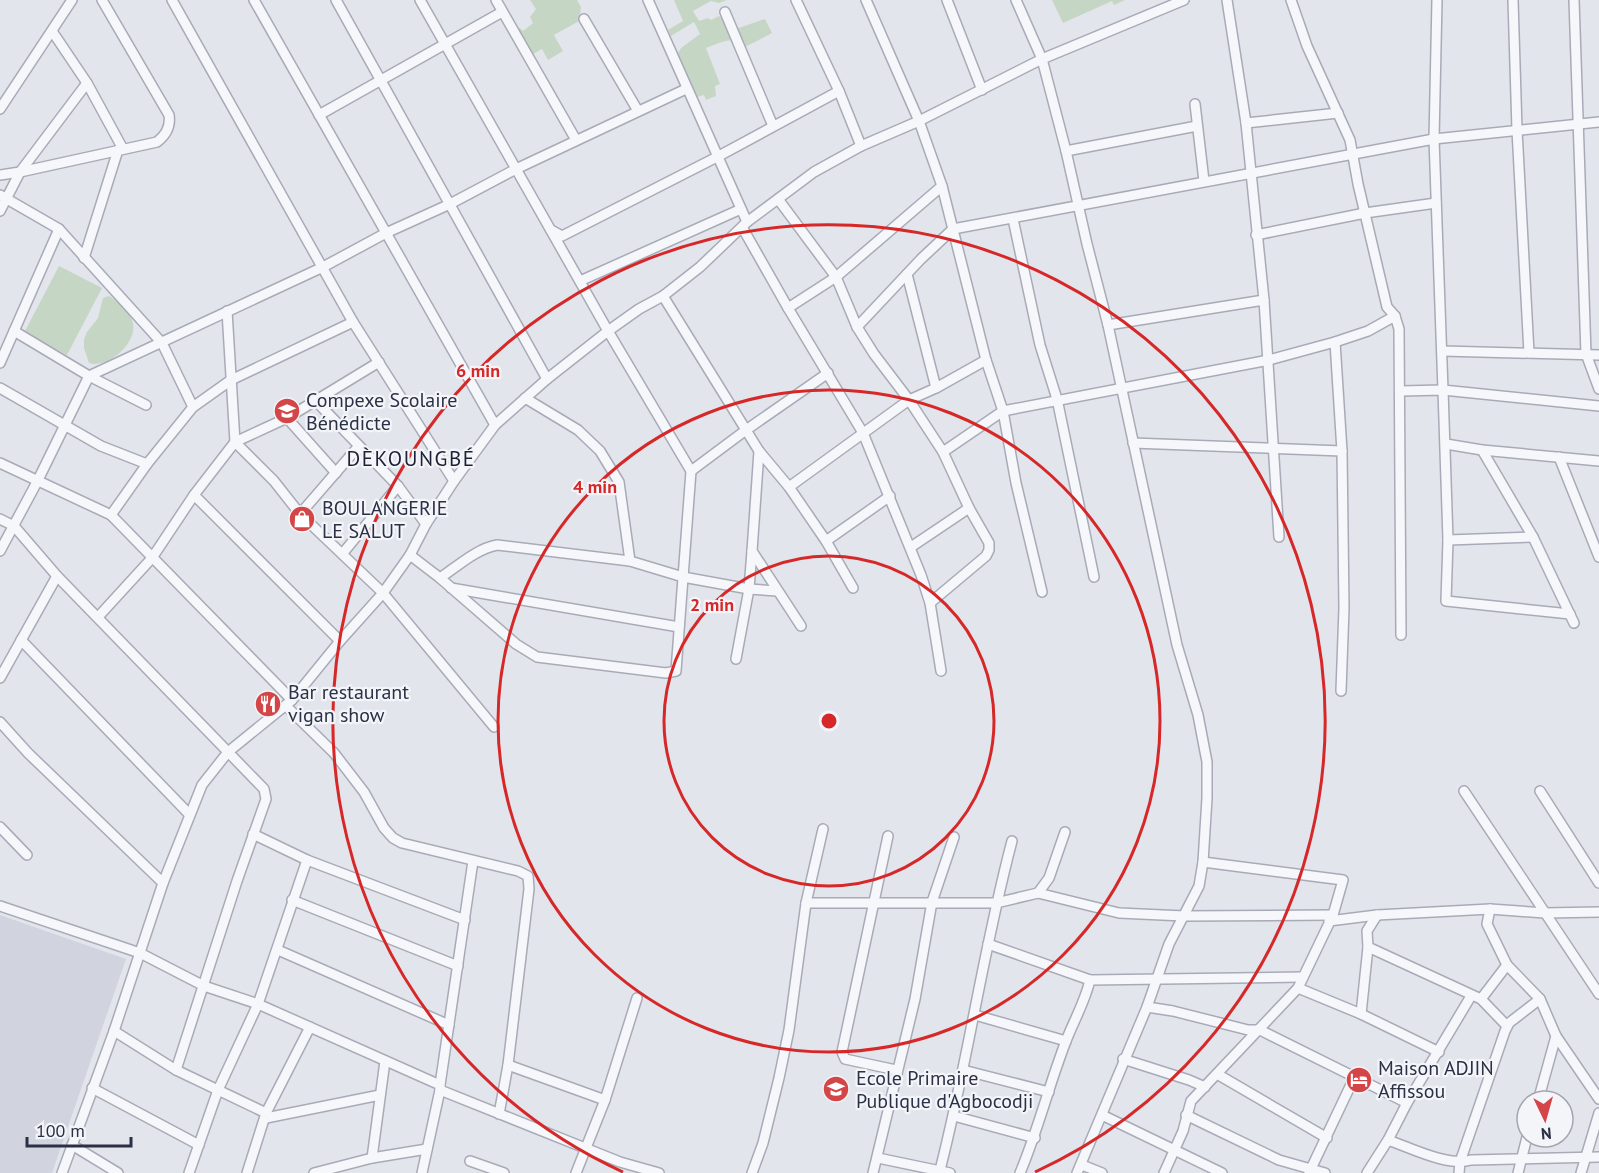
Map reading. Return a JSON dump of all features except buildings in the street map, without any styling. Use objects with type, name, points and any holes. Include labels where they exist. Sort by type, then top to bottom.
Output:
[{"type":"street","points":[[0,109],[72,0]]},
{"type":"street","points":[[0,175],[157,142],[164,137],[170,122],[169,115],[102,0]]},
{"type":"street","points":[[172,0],[353,322],[454,481]]},
{"type":"street","points":[[254,0],[495,425]]},
{"type":"street","points":[[336,0],[547,379]]},
{"type":"street","points":[[410,555],[516,644],[537,657],[666,673],[676,671],[691,471],[608,331],[420,0]]},
{"type":"street","points":[[496,0],[576,140]]},
{"type":"street","points":[[648,0],[741,209],[744,225],[788,308],[863,433],[911,547],[930,603],[941,671]]},
{"type":"street","points":[[796,0],[839,91],[861,146]]},
{"type":"street","points":[[866,0],[919,121],[942,186],[986,360],[1003,411],[1016,483],[1042,592]]},
{"type":"street","points":[[947,0],[982,90]]},
{"type":"street","points":[[1016,0],[1042,59],[1066,151],[1108,325],[1177,645],[1198,715],[1207,762],[1208,798],[1199,886],[1169,944],[1147,1007],[1123,1059],[1113,1091],[1080,1169],[1102,1173]]},
{"type":"street","points":[[62,1173],[114,1031],[163,883],[202,784],[228,752],[289,703],[340,640],[383,593],[410,555],[426,524],[454,481],[495,425],[547,379],[608,331],[639,309],[663,296],[700,267],[744,225],[814,172],[861,146],[919,121],[1042,59],[1184,0]]},
{"type":"street","points":[[1227,0],[1246,123],[1264,300],[1279,537]]},
{"type":"street","points":[[1291,0],[1307,46],[1354,153],[1365,213],[1387,307],[1395,316],[1398,328],[1401,391],[1401,634]]},
{"type":"street","points":[[1437,0],[1434,139],[1446,444],[1448,540],[1446,601],[1572,618],[1533,537],[1482,450]]},
{"type":"street","points":[[1514,0],[1517,130],[1529,353]]},
{"type":"street","points":[[1574,0],[1586,354],[1599,389]]},
{"type":"street","points":[[319,115],[502,12]]},
{"type":"street","points":[[725,12],[773,126]]},
{"type":"street","points":[[584,19],[638,111]]},
{"type":"street","points":[[52,31],[87,82],[120,149],[84,258]]},
{"type":"street","points":[[0,211],[3,196],[87,82]]},
{"type":"street","points":[[0,551],[89,376],[322,267],[516,169],[686,89]]},
{"type":"street","points":[[550,230],[562,236],[717,157],[839,91]]},
{"type":"street","points":[[1195,104],[1204,181]]},
{"type":"street","points":[[1246,123],[1338,113]]},
{"type":"street","points":[[857,327],[953,229],[1434,139],[1599,122]]},
{"type":"street","points":[[1066,151],[1197,126]]},
{"type":"street","points":[[788,308],[836,277],[942,186]]},
{"type":"street","points":[[3,196],[59,229],[162,343],[193,407]]},
{"type":"street","points":[[778,198],[836,277],[857,327],[943,452],[969,508],[986,537],[989,550],[986,556],[930,603]]},
{"type":"street","points":[[1256,235],[1365,213],[1436,203]]},
{"type":"street","points":[[580,281],[741,209]]},
{"type":"street","points":[[1013,219],[1041,345],[1057,399],[1094,577]]},
{"type":"street","points":[[0,363],[59,229]]},
{"type":"street","points":[[907,274],[936,388]]},
{"type":"street","points":[[663,296],[759,451],[789,487],[853,588]]},
{"type":"street","points":[[1108,325],[1264,300]]},
{"type":"street","points":[[227,311],[235,442],[274,481],[300,514],[383,593],[494,727]]},
{"type":"street","points":[[943,452],[1003,411],[1269,360],[1368,331],[1395,316]]},
{"type":"street","points":[[111,515],[147,464],[193,407],[231,380],[353,322]]},
{"type":"street","points":[[14,331],[89,376],[146,405]]},
{"type":"street","points":[[1335,342],[1342,451],[1344,608],[1341,691]]},
{"type":"street","points":[[1443,351],[1599,355]]},
{"type":"street","points":[[789,487],[909,400],[986,360]]},
{"type":"street","points":[[98,617],[152,558],[194,495],[235,442],[287,418],[379,362]]},
{"type":"street","points":[[691,471],[828,373]]},
{"type":"street","points":[[0,388],[101,446],[147,464]]},
{"type":"street","points":[[1401,391],[1443,390],[1599,406]]},
{"type":"street","points":[[525,399],[578,430],[600,451],[619,482],[630,561]]},
{"type":"street","points":[[315,400],[398,486],[426,524]]},
{"type":"street","points":[[287,418],[336,473]]},
{"type":"street","points":[[1133,444],[1342,451]]},
{"type":"street","points":[[1446,444],[1482,450],[1599,461]]},
{"type":"street","points":[[300,514],[358,447]]},
{"type":"street","points":[[736,659],[749,589],[759,451]]},
{"type":"street","points":[[1559,458],[1599,556]]},
{"type":"street","points":[[0,463],[111,515],[334,753],[364,792],[384,828],[393,838],[402,843],[523,872],[528,876],[530,889],[508,1065],[499,1114]]},
{"type":"street","points":[[343,553],[398,486]]},
{"type":"street","points":[[194,495],[340,640]]},
{"type":"street","points":[[825,542],[890,496]]},
{"type":"street","points":[[911,547],[969,508]]},
{"type":"street","points":[[0,519],[14,526],[57,576],[264,789],[266,794],[266,800],[176,1070]]},
{"type":"street","points":[[1448,540],[1533,537]]},
{"type":"street","points":[[440,578],[479,551],[497,546],[630,561],[683,577],[749,589],[777,591]]},
{"type":"street","points":[[752,551],[801,626]]},
{"type":"street","points":[[0,678],[57,576]]},
{"type":"street","points":[[450,588],[679,627]]},
{"type":"street","points":[[21,640],[189,814]]},
{"type":"street","points":[[0,722],[28,753],[163,883]]},
{"type":"street","points":[[1464,791],[1599,994]]},
{"type":"street","points":[[1540,791],[1599,884]]},
{"type":"street","points":[[0,827],[27,855]]},
{"type":"street","points":[[753,1173],[763,1143],[789,1030],[806,903],[823,829]]},
{"type":"street","points":[[1038,893],[1049,878],[1065,832]]},
{"type":"street","points":[[253,834],[307,860],[465,920]]},
{"type":"street","points":[[888,836],[842,1052],[845,1059],[896,1070]]},
{"type":"street","points":[[873,1173],[896,1070],[915,999],[932,902],[954,837]]},
{"type":"street","points":[[878,1158],[945,1171],[996,903],[1012,841]]},
{"type":"street","points":[[189,1173],[218,1090],[258,1004],[307,860]]},
{"type":"street","points":[[422,1173],[440,1087],[473,861]]},
{"type":"street","points":[[1164,1173],[1183,1131],[1191,1101],[1298,988],[1342,889],[1343,880],[1340,879],[1203,862]]},
{"type":"street","points":[[806,903],[996,903],[1038,893],[1119,913],[1185,916],[1331,918],[1490,909],[1545,913],[1599,912]]},
{"type":"street","points":[[292,900],[458,966]]},
{"type":"street","points":[[0,906],[140,953],[204,986],[258,1004],[499,1114],[620,1162],[659,1173]]},
{"type":"street","points":[[1490,909],[1487,924],[1507,965],[1540,999],[1556,1036],[1595,1084],[1599,1099]]},
{"type":"street","points":[[1361,1014],[1368,947],[1367,931],[1377,915]]},
{"type":"street","points":[[988,944],[1090,980],[1303,978]]},
{"type":"street","points":[[1368,947],[1476,998],[1507,1026]]},
{"type":"street","points":[[278,950],[449,1025]]},
{"type":"street","points":[[1366,1173],[1439,1052],[1476,998],[1507,965]]},
{"type":"street","points":[[1020,1173],[1035,1138],[1066,1041],[1086,997],[1090,980]]},
{"type":"street","points":[[1298,988],[1361,1014],[1439,1052]]},
{"type":"street","points":[[576,1173],[605,1100],[637,998]]},
{"type":"street","points":[[1459,1173],[1460,1162],[1507,1026],[1540,999]]},
{"type":"street","points":[[1147,1007],[1173,1011],[1248,1030],[1260,1029],[1407,1103]]},
{"type":"street","points":[[975,1015],[1066,1041]]},
{"type":"street","points":[[247,1173],[266,1116],[310,1027]]},
{"type":"street","points":[[114,1031],[176,1070],[266,1116],[380,1095]]},
{"type":"street","points":[[1541,1089],[1556,1036]]},
{"type":"street","points":[[1123,1059],[1205,1087]]},
{"type":"street","points":[[372,1158],[385,1061]]},
{"type":"street","points":[[508,1065],[605,1100]]},
{"type":"street","points":[[963,1070],[1049,1092]]},
{"type":"street","points":[[1218,1074],[1327,1138]]},
{"type":"street","points":[[1310,1171],[1355,1076]]},
{"type":"street","points":[[92,1088],[199,1144]]},
{"type":"street","points":[[1581,1173],[1599,1113]]},
{"type":"street","points":[[1102,1115],[1222,1173]]},
{"type":"street","points":[[1186,1115],[1279,1160],[1310,1171],[1325,1173]]},
{"type":"street","points":[[954,1116],[1035,1138]]},
{"type":"street","points":[[1388,1140],[1443,1160],[1460,1162],[1599,1157]]},
{"type":"street","points":[[72,1145],[118,1173]]},
{"type":"street","points":[[314,1173],[372,1158],[427,1149]]},
{"type":"street","points":[[1518,1173],[1524,1149]]},
{"type":"street","points":[[470,1161],[504,1173]]},
{"type":"street","points":[[617,1173],[620,1162]]},
{"type":"shaded area","points":[[0,915],[126,959],[52,1173],[0,1173]]},
{"type":"green space","points":[[530,0],[577,0],[581,7],[579,21],[554,35],[563,51],[548,60],[542,49],[526,58],[502,21],[508,17],[516,29],[520,28],[523,31],[533,23],[530,17],[536,9]]},
{"type":"green space","points":[[674,0],[727,0],[719,3],[711,1],[693,11],[699,21],[708,18],[711,20],[719,16],[725,21],[730,31],[765,19],[772,33],[745,47],[732,40],[706,48],[720,84],[715,86],[716,96],[706,100],[704,95],[694,98],[677,55],[681,48],[700,34],[694,22],[671,36],[668,30],[683,21]]},
{"type":"green space","points":[[1052,0],[1125,0],[1114,5],[1112,1],[1063,23]]},
{"type":"green space","points":[[59,266],[102,288],[67,355],[24,333]]},
{"type":"green space","points":[[109,296],[127,312],[132,320],[133,331],[120,353],[104,362],[89,363],[84,348],[84,339],[98,318],[103,298]]},
{"type":"place","name":"Compexe Scolaire Bénédicte","points":[[287,411]]},
{"type":"place","name":"BOULANGERIE LE SALUT","points":[[302,519]]},
{"type":"place","name":"Bar restaurant vigan show","points":[[268,704]]},
{"type":"place","name":"Maison ADJIN Affissou","points":[[1359,1080]]},
{"type":"place","name":"Ecole Primaire Publique d'Agbocodji","points":[[836,1089]]},
{"type":"district","name":"DÈKOUNGBÉ","points":[[411,459]]}]
